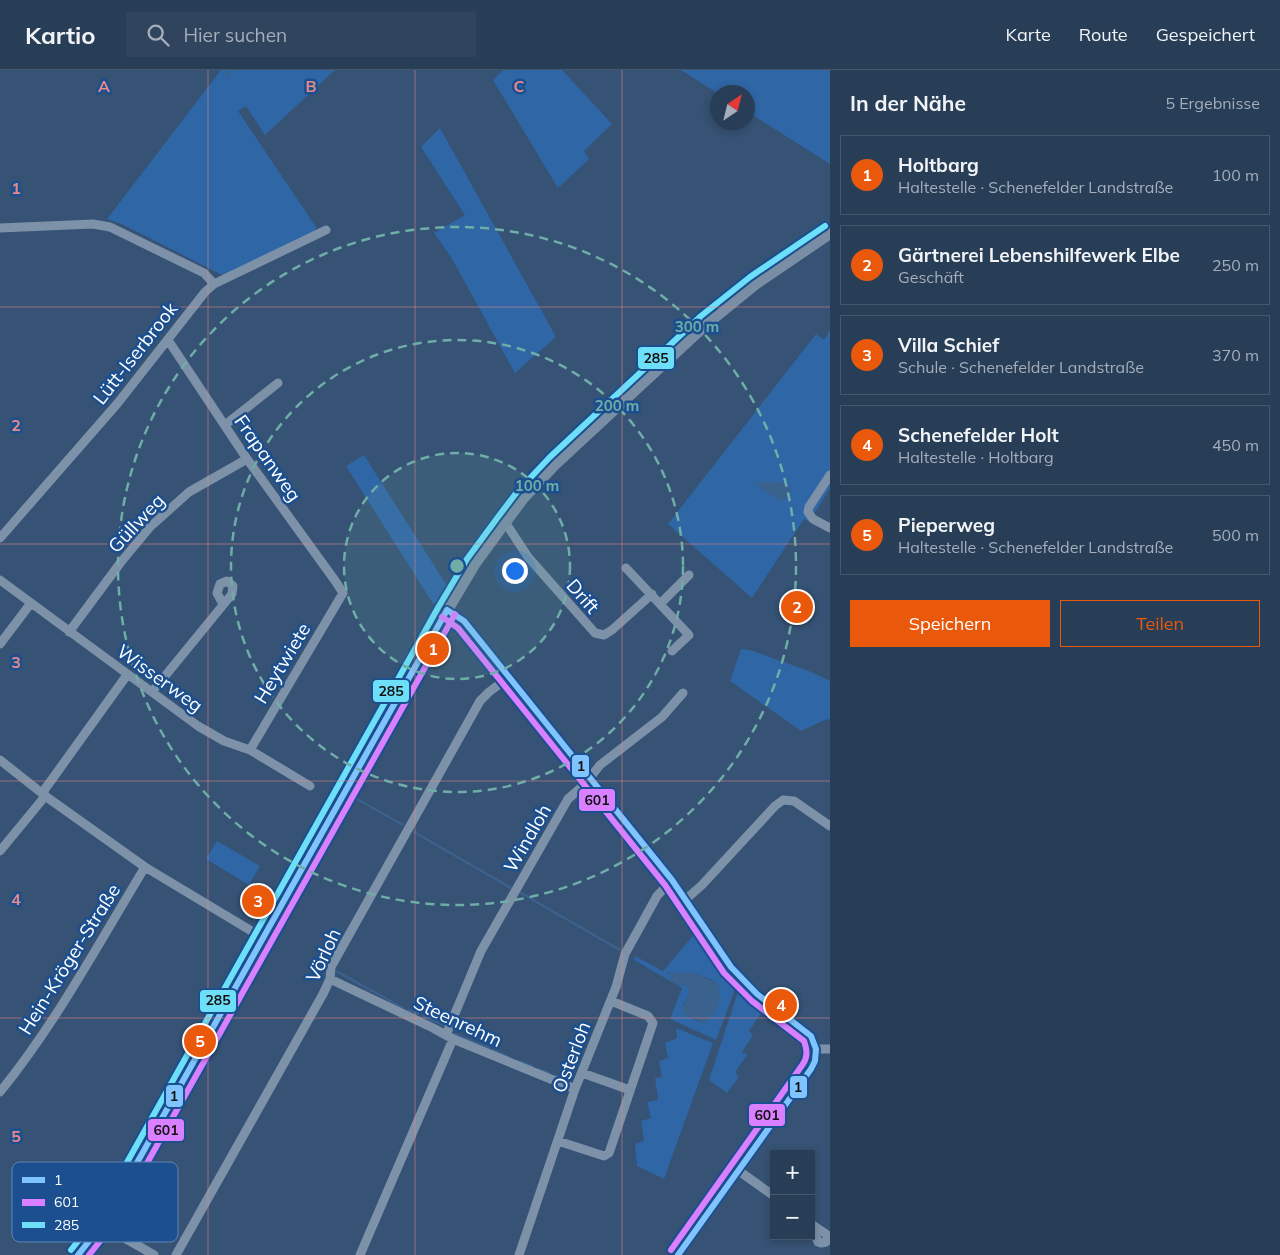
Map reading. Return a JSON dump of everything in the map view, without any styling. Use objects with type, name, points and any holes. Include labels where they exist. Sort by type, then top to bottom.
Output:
[{"type":"main road","points":[[137,1162],[447,610],[484,550],[504,522],[556,463],[701,328],[743,293],[830,232]]},
{"type":"main road","points":[[78,1255],[88,1242]]},
{"type":"street","points":[[0,228],[93,224],[110,227],[204,273],[214,284]]},
{"type":"street","name":"Lütt-Iserbrook","points":[[0,538],[117,404],[168,340],[185,315],[205,292],[214,284],[326,230]]},
{"type":"street","name":"Frapanweg","points":[[168,340],[247,459],[342,593]]},
{"type":"street","points":[[225,425],[278,383]]},
{"type":"street","name":"Güllweg","points":[[69,632],[121,562],[150,527],[189,492],[247,459]]},
{"type":"street","points":[[830,474],[808,512],[813,519],[830,528]]},
{"type":"street","name":"Drift","points":[[504,522],[528,557],[595,633],[604,635],[612,630],[652,594]]},
{"type":"street","points":[[626,568],[689,635],[672,651]]},
{"type":"street","points":[[660,604],[689,575]]},
{"type":"street","name":"Wisserweg","points":[[0,580],[198,726],[224,741],[250,750],[310,786]]},
{"type":"street","name":"Heytwiete","points":[[250,750],[342,593]]},
{"type":"street","points":[[0,644],[31,603]]},
{"type":"street","points":[[152,692],[223,604]]},
{"type":"street","points":[[447,610],[464,621],[588,778],[672,880],[731,967],[757,994],[808,1032],[814,1041],[816,1049],[815,1061],[811,1069],[678,1255]]},
{"type":"street","points":[[0,851],[42,800],[45,789],[128,675]]},
{"type":"street","name":"Vörloh","points":[[176,1255],[289,1055],[330,979],[331,967],[480,701],[488,692],[509,677]]},
{"type":"street","name":"Windloh","points":[[360,1255],[450,1037],[482,951],[565,804],[600,765],[662,717],[683,693]]},
{"type":"street","points":[[0,760],[145,867],[263,938]]},
{"type":"street","points":[[685,900],[702,886],[775,806],[783,800],[794,801],[830,826]]},
{"type":"street","name":"Hein-Kröger-Straße","points":[[0,1092],[17,1071],[55,1015],[145,867]]},
{"type":"street","name":"Osterloh","points":[[519,1255],[575,1089],[611,1001],[628,948],[657,896],[672,880]]},
{"type":"street","name":"Steenrehm","points":[[330,979],[450,1037],[575,1089]]},
{"type":"street","points":[[558,1141],[604,1156],[609,1153],[653,1023],[648,1016],[611,1001]]},
{"type":"street","points":[[816,1049],[830,1049]]},
{"type":"street","points":[[582,1073],[630,1090]]},
{"type":"street","points":[[739,1170],[773,1195]]},
{"type":"street","points":[[132,1242],[154,1255]]},
{"type":"shaded area","points":[[221,70],[335,70],[265,135],[246,106],[238,111],[316,227],[315,234],[224,276],[122,224],[107,219]]},
{"type":"shaded area","points":[[503,70],[562,70],[612,124],[584,151],[589,159],[558,188],[493,80]]},
{"type":"shaded area","points":[[681,70],[830,70],[830,164],[755,116],[755,85],[710,85],[710,89]]},
{"type":"shaded area","points":[[440,128],[556,337],[515,373],[451,257],[434,233],[465,215],[421,147]]},
{"type":"shaded area","points":[[830,330],[830,488],[809,522],[804,519],[752,598],[668,524],[816,334],[824,340]]},
{"type":"shaded area","points":[[364,455],[449,589],[437,610],[346,466]]},
{"type":"shaded area","points":[[754,482],[783,482],[791,488],[790,493],[783,501],[771,495]]},
{"type":"shaded area","points":[[741,649],[750,650],[809,671],[830,681],[830,720],[827,719],[801,731],[730,681]]},
{"type":"shaded area","points":[[217,841],[260,866],[249,885],[206,859]]},
{"type":"shaded area","points":[[697,931],[719,965],[737,984],[716,1040],[670,1019],[682,988],[634,960],[635,956],[663,971]],"holes":[[[693,973],[714,981],[719,988],[717,1007],[700,1022],[685,1014],[683,1005],[689,992],[686,984],[678,985],[670,979]]]},
{"type":"shaded area","points":[[678,972],[693,973],[717,983],[720,994],[718,1005],[704,1023],[682,1011],[689,991],[686,984],[678,985],[670,980]]},
{"type":"shaded area","points":[[739,989],[764,1009],[749,1031],[753,1035],[742,1052],[747,1055],[735,1072],[739,1077],[727,1093],[709,1080]]},
{"type":"shaded area","points":[[676,1028],[713,1043],[664,1179],[637,1166],[635,1144],[644,1141],[641,1121],[651,1118],[647,1102],[658,1100],[655,1078],[662,1077],[659,1061],[668,1058],[665,1043],[677,1038]]},
{"type":"waterway","points":[[227,70],[227,76]]},
{"type":"waterway","points":[[357,799],[403,825]]},
{"type":"waterway","points":[[414,832],[511,888]]},
{"type":"waterway","points":[[521,893],[620,950]]},
{"type":"waterway","points":[[336,971],[403,1008]]},
{"type":"waterway","points":[[668,973],[674,975]]},
{"type":"waterway","points":[[408,1010],[418,1014]]},
{"type":"waterway","points":[[423,1016],[443,1025]]},
{"type":"waterway","points":[[454,1034],[489,1048]]},
{"type":"waterway","points":[[493,1050],[508,1057]]},
{"type":"waterway","points":[[518,1061],[532,1066]]},
{"type":"waterway","points":[[538,1069],[549,1073]]},
{"type":"waterway","points":[[555,1076],[561,1078]]},
{"type":"transit line","name":"285","points":[[127,1162],[467,559],[517,492],[550,457],[701,316],[750,277],[825,226]]},
{"type":"transit line","name":"1","points":[[447,610],[464,621],[672,880],[731,967],[757,994],[811,1036],[816,1049],[815,1061],[811,1069],[678,1255]]},
{"type":"transit line","name":"1","points":[[137,1162],[447,610]]},
{"type":"transit line","name":"601","points":[[148,1162],[455,614]]},
{"type":"transit line","name":"601","points":[[442,617],[458,628],[665,885],[724,973],[752,1001],[804,1041],[806,1058],[803,1064],[671,1250]]},
{"type":"transit line","name":"285","points":[[71,1250],[77,1242]]},
{"type":"transit line","name":"1","points":[[78,1255],[88,1242]]},
{"type":"transit line","name":"601","points":[[89,1255],[99,1242]]},
{"type":"place","name":"Gärtnerei Lebenshilfewerk Elbe","points":[[797,607]]},
{"type":"place","name":"Holtbarg","points":[[433,649]]},
{"type":"place","name":"Villa Schief","points":[[258,901]]},
{"type":"place","name":"Schenefelder Holt","points":[[781,1005]]},
{"type":"place","name":"Pieperweg","points":[[200,1041]]}]
